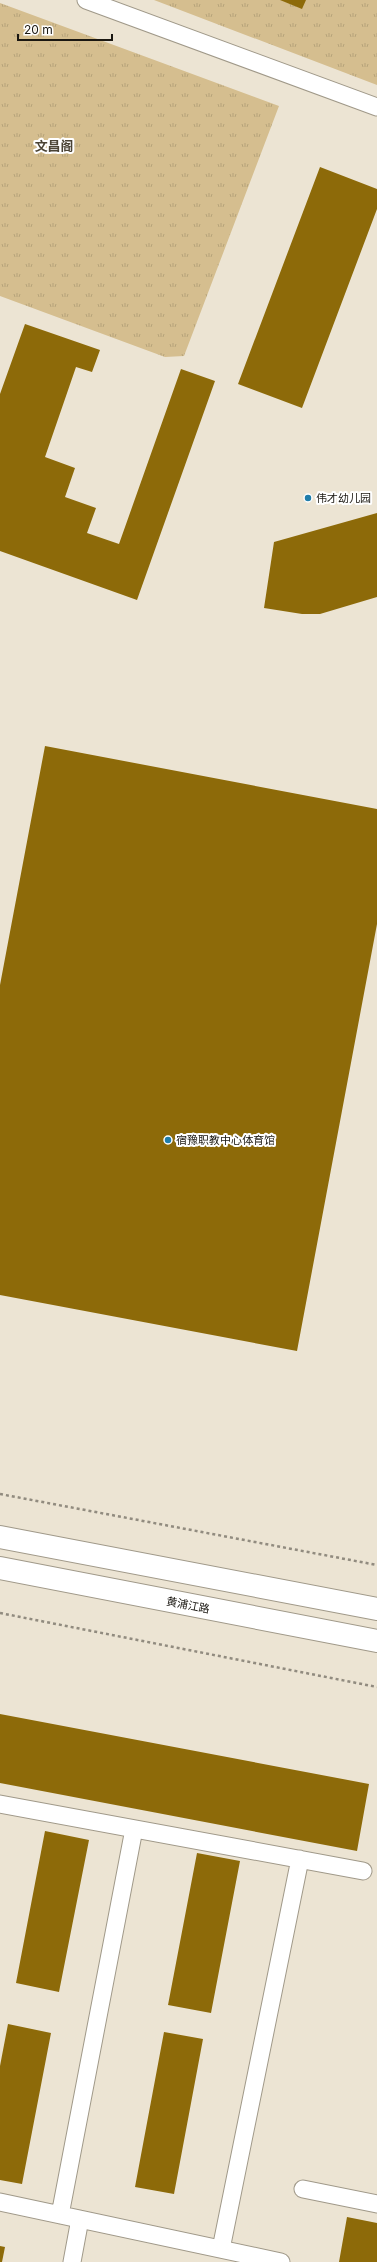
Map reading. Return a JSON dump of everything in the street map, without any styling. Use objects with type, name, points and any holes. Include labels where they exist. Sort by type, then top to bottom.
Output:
[{"type":"street","points":[[0,1537],[377,1608]]},
{"type":"street","name":"黄浦江路","points":[[0,1568],[377,1641]]},
{"type":"lane","points":[[86,0],[377,107]]},
{"type":"lane","points":[[0,1804],[364,1871]]},
{"type":"lane","points":[[60,2215],[134,1829]]},
{"type":"lane","points":[[222,2249],[300,1859]]},
{"type":"lane","points":[[303,2189],[377,2204]]},
{"type":"lane","points":[[0,2202],[281,2262]]},
{"type":"lane","points":[[72,2262],[80,2219]]},
{"type":"path","points":[[0,1494],[377,1565]]},
{"type":"path","points":[[0,1613],[377,1687]]},
{"type":"green space","points":[[154,0],[377,0],[377,85]]},
{"type":"green space","points":[[0,3],[279,106],[184,356],[165,357],[0,296]]},
{"type":"building","points":[[280,0],[306,0],[302,9]]},
{"type":"building","points":[[320,167],[377,189],[377,209],[302,408],[238,384]]},
{"type":"building","points":[[25,324],[100,350],[92,372],[76,367],[45,457],[75,468],[65,497],[96,508],[87,533],[119,544],[181,369],[215,381],[137,600],[0,551],[0,394]]},
{"type":"building","points":[[377,513],[377,597],[320,614],[302,614],[264,608],[274,542]]},
{"type":"building","name":"宿豫职教中心体育馆","points":[[45,746],[377,809],[377,924],[297,1351],[0,1295],[0,985]]},
{"type":"building","points":[[0,1714],[369,1784],[357,1851],[0,1783]]},
{"type":"building","points":[[45,1831],[89,1840],[59,1992],[16,1983]]},
{"type":"building","points":[[197,1853],[240,1861],[211,2013],[168,2005]]},
{"type":"building","points":[[8,2024],[51,2033],[22,2184],[0,2180],[0,2066]]},
{"type":"building","points":[[164,2032],[203,2039],[174,2194],[135,2187]]},
{"type":"building","points":[[347,2217],[377,2223],[377,2262],[339,2262]]},
{"type":"building","points":[[0,2246],[5,2247],[2,2262],[0,2262]]},
{"type":"place","name":"伟才幼儿园","points":[[308,498]]},
{"type":"place","name":"宿豫职教中心体育馆","points":[[168,1140]]},
{"type":"district","name":"文昌阁","points":[[54,146]]}]
